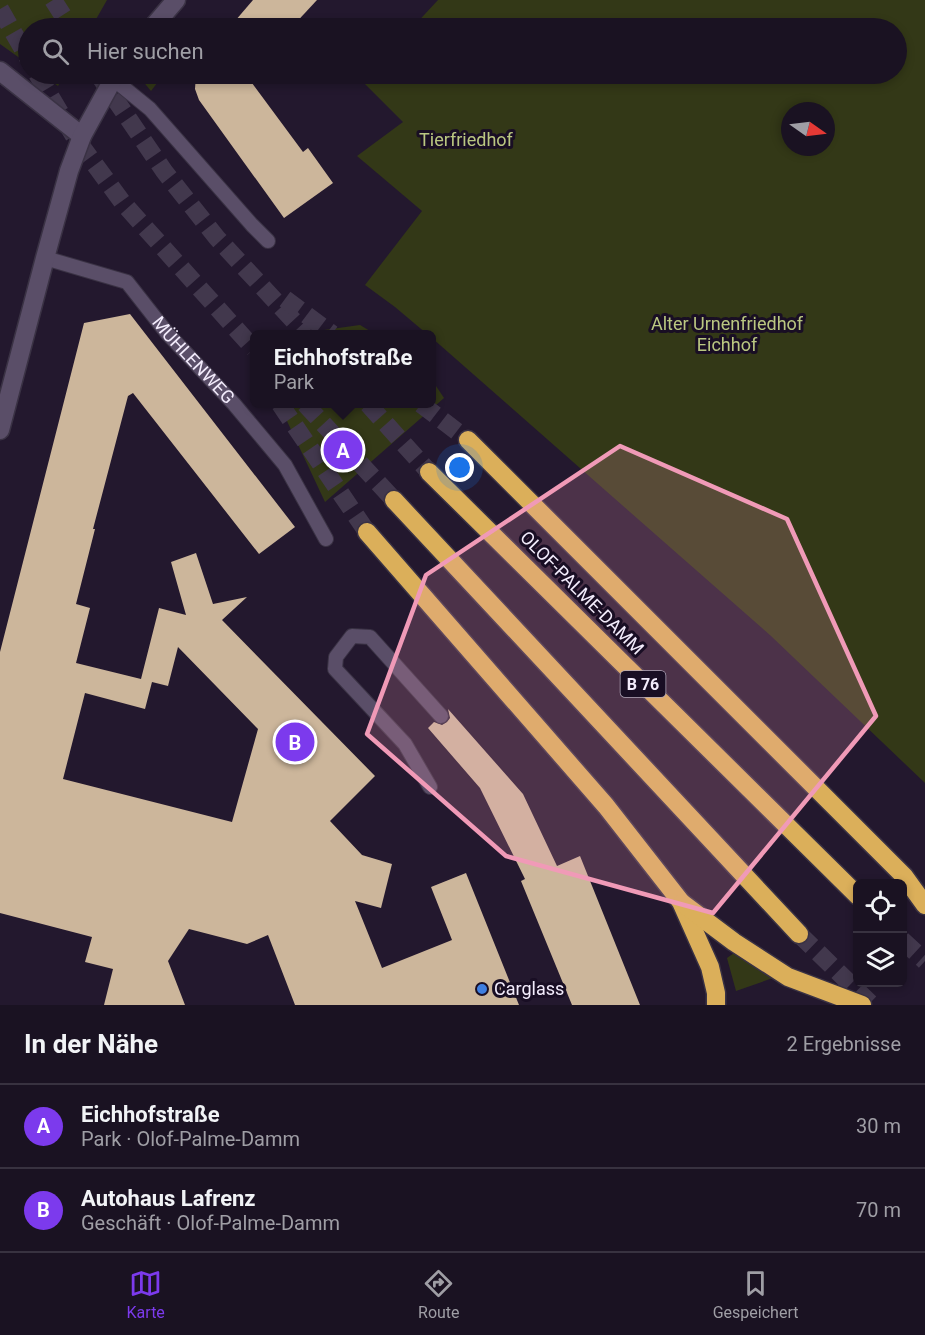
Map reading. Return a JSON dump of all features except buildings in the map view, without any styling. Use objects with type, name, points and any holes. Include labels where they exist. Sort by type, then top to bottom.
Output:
[{"type":"highway","points":[[468,440],[904,876],[925,905]]},
{"type":"highway","name":"OLOF-PALME-DAMM","points":[[429,472],[853,891]]},
{"type":"highway","points":[[394,500],[799,934]]},
{"type":"highway","points":[[367,532],[606,806],[681,902],[710,967],[716,993],[716,1005]]},
{"type":"highway","points":[[904,876],[925,887]]},
{"type":"highway","points":[[681,902],[734,942],[788,977],[862,1005]]},
{"type":"street","points":[[161,18],[176,0]]},
{"type":"street","points":[[0,71],[82,136]]},
{"type":"street","points":[[0,430],[66,180],[82,136],[110,84]]},
{"type":"lane","points":[[123,84],[150,109],[268,241]]},
{"type":"lane","name":"MÜHLENWEG","points":[[45,258],[127,282],[167,333],[234,405],[285,465],[326,538]]},
{"type":"lane","points":[[430,787],[405,744],[335,669],[336,657],[352,636],[370,637],[441,716]]},
{"type":"highlighted area","points":[[620,446],[787,519],[876,716],[713,913],[506,856],[367,734],[426,575]]},
{"type":"green space","points":[[0,0],[107,0],[97,18],[18,18],[18,57],[0,44]]},
{"type":"green space","name":"Alter Urnenfriedhof Eichhof","points":[[438,0],[925,0],[925,783],[771,636],[436,342],[436,330],[422,330],[365,285],[422,211],[357,156],[403,122],[365,84],[907,84],[907,18],[421,18]]},
{"type":"green space","points":[[145,84],[156,84],[151,91]]},
{"type":"green space","points":[[360,325],[368,330],[324,330]]},
{"type":"green space","points":[[436,386],[444,398],[436,405]]},
{"type":"green space","points":[[281,408],[433,408],[325,502]]},
{"type":"green space","points":[[734,953],[773,978],[736,991],[727,958]]},
{"type":"tunnel","points":[[53,0],[65,18]]},
{"type":"tunnel","points":[[0,9],[18,40]]},
{"type":"tunnel","points":[[43,84],[74,136],[123,203],[250,345]]},
{"type":"tunnel","points":[[105,84],[164,171],[217,238],[302,330]]},
{"type":"tunnel","points":[[285,299],[327,330]]},
{"type":"tunnel","points":[[283,408],[367,532]]},
{"type":"tunnel","points":[[309,408],[394,500]]},
{"type":"tunnel","points":[[372,408],[429,472]]},
{"type":"tunnel","points":[[426,408],[468,440]]},
{"type":"tunnel","points":[[799,934],[872,1005]]},
{"type":"tunnel","points":[[907,945],[925,961]]},
{"type":"place","name":"Eichhofstraße","points":[[343,450]]},
{"type":"place","name":"Autohaus Lafrenz","points":[[295,742]]},
{"type":"place","name":"Carglass","points":[[482,989]]},
{"type":"park label","name":"Tierfriedhof","points":[[466,140]]}]
